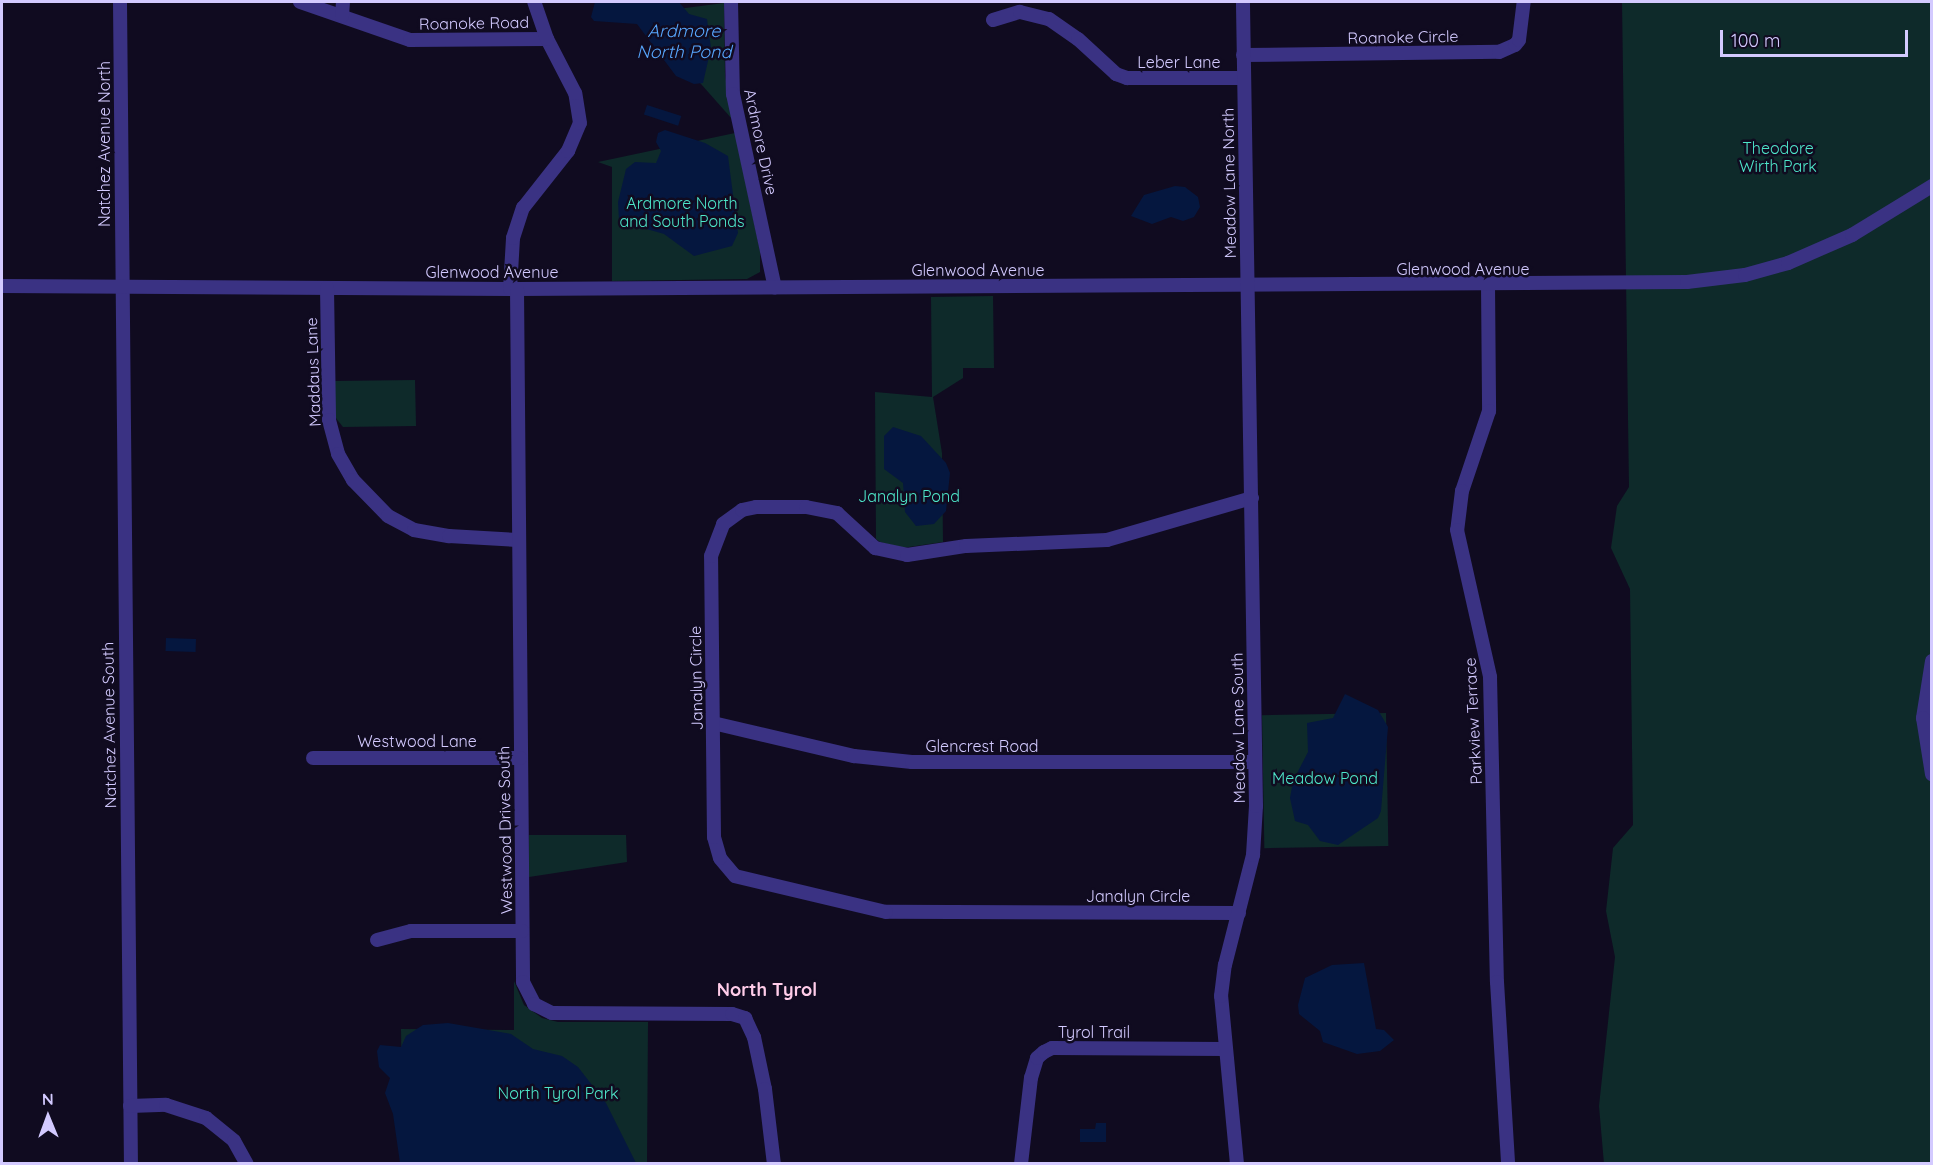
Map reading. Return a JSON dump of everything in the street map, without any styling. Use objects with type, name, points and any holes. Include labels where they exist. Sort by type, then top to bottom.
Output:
[{"type":"street","name":"Natchez Avenue North","points":[[120,2],[123,286]]},
{"type":"street","name":"Roanoke Road","points":[[300,2],[410,40],[547,39]]},
{"type":"street","points":[[342,16],[344,2]]},
{"type":"street","name":"Westwood Drive South","points":[[534,2],[547,39],[574,93],[579,123],[568,151],[523,208],[513,238],[519,540],[523,982],[529,998],[542,1010],[563,1014],[732,1014],[745,1018],[754,1037],[765,1089],[774,1164]]},
{"type":"street","name":"Ardmore Drive","points":[[731,2],[733,94],[775,288]]},
{"type":"street","points":[[1243,2],[1244,55]]},
{"type":"street","name":"Roanoke Circle","points":[[1244,55],[1499,52],[1515,45],[1519,40],[1524,2]]},
{"type":"street","name":"Leber Lane","points":[[993,20],[1020,12],[1048,19],[1078,39],[1116,74],[1127,78],[1244,78]]},
{"type":"street","name":"Meadow Lane North","points":[[1244,55],[1246,268],[1250,287]]},
{"type":"street","name":"Glenwood Avenue","points":[[2,286],[514,289],[1250,287],[1669,282],[1745,275],[1788,263],[1844,240],[1932,186]]},
{"type":"street","name":"Parkview Terrace","points":[[1488,285],[1489,411],[1462,491],[1457,530],[1490,677],[1498,1013],[1508,1164]]},
{"type":"street","name":"Natchez Avenue South","points":[[123,286],[131,1164]]},
{"type":"street","name":"Meadow Lane South","points":[[1237,1164],[1225,1049],[1222,981],[1253,855],[1255,762],[1250,287]]},
{"type":"street","name":"Maddaus Lane","points":[[327,288],[329,420],[338,454],[353,480],[388,516],[414,530],[448,537],[519,540]]},
{"type":"street","name":"Janalyn Circle","points":[[1239,913],[886,912],[735,876],[720,858],[714,837],[711,556],[723,524],[742,510],[794,507],[829,511],[844,518],[876,548],[907,555],[966,546],[1107,540],[1252,498]]},
{"type":"street","points":[[1932,661],[1923,718],[1932,774]]},
{"type":"street","name":"Glencrest Road","points":[[713,723],[854,756],[912,762],[1255,762]]},
{"type":"street","name":"Westwood Lane","points":[[313,758],[520,758]]},
{"type":"street","points":[[377,940],[411,931],[522,931]]},
{"type":"street","name":"Tyrol Trail","points":[[1021,1164],[1031,1078],[1037,1058],[1044,1052],[1052,1048],[1225,1049]]},
{"type":"street","points":[[130,1106],[166,1105],[206,1118],[234,1141],[247,1164]]},
{"type":"green space","name":"Theodore Wirth Park","points":[[1622,2],[1931,2],[1931,1163],[1604,1164],[1599,1106],[1615,957],[1606,911],[1613,848],[1633,825],[1630,589],[1611,548],[1617,506],[1629,487]]},
{"type":"green space","points":[[724,3],[725,75],[732,119],[639,14]]},
{"type":"green space","name":"Ardmore North and South Ponds","points":[[735,133],[760,251],[760,272],[747,279],[612,281],[612,167],[598,162]]},
{"type":"green space","name":"Janalyn Pond","points":[[993,296],[994,368],[963,368],[963,378],[933,397],[942,453],[943,542],[902,548],[880,542],[876,539],[875,392],[932,397],[931,297]]},
{"type":"green space","points":[[415,380],[416,426],[343,427],[335,417],[335,381]]},
{"type":"green space","name":"Meadow Pond","points":[[1386,713],[1388,846],[1264,848],[1262,715]]},
{"type":"green space","points":[[529,835],[626,835],[627,862],[529,877]]},
{"type":"green space","name":"North Tyrol Park","points":[[514,981],[524,1005],[542,1018],[558,1022],[648,1022],[647,1163],[403,1163],[401,1029],[514,1030]]},
{"type":"water","name":"Ardmore North Pond","points":[[595,2],[679,2],[689,14],[707,19],[711,48],[703,83],[694,84],[676,76],[637,24],[594,21],[591,17]]},
{"type":"water","points":[[647,105],[681,116],[678,126],[644,115]]},
{"type":"water","points":[[665,130],[705,143],[728,156],[738,233],[732,246],[694,256],[664,234],[619,221],[618,202],[626,169],[635,162],[656,163],[661,151],[656,142],[658,133]]},
{"type":"water","points":[[1175,186],[1185,187],[1198,197],[1200,207],[1194,217],[1183,221],[1171,217],[1152,224],[1131,216],[1144,195]]},
{"type":"water","name":"Janalyn Pond","points":[[893,427],[921,436],[946,463],[950,473],[946,511],[934,524],[916,526],[905,512],[903,483],[884,469],[884,436]]},
{"type":"water","points":[[166,638],[196,639],[196,652],[166,651]]},
{"type":"water","name":"Meadow Pond","points":[[1345,694],[1378,710],[1388,727],[1381,811],[1378,818],[1338,845],[1320,841],[1308,825],[1295,821],[1290,798],[1293,781],[1308,752],[1307,723],[1333,718]]},
{"type":"water","points":[[1364,963],[1376,1029],[1384,1030],[1394,1040],[1380,1051],[1357,1054],[1323,1042],[1320,1031],[1299,1014],[1298,1005],[1305,978],[1332,965]]},
{"type":"water","name":"North Tyrol Park","points":[[448,1023],[511,1034],[533,1049],[562,1056],[578,1067],[606,1103],[636,1163],[400,1163],[393,1114],[385,1093],[390,1078],[379,1067],[377,1051],[380,1045],[401,1047],[406,1036],[423,1025]]},
{"type":"water","points":[[1096,1123],[1106,1123],[1106,1142],[1080,1142],[1080,1129],[1095,1129]]},
{"type":"district","name":"North Tyrol","points":[[767,990]]}]
